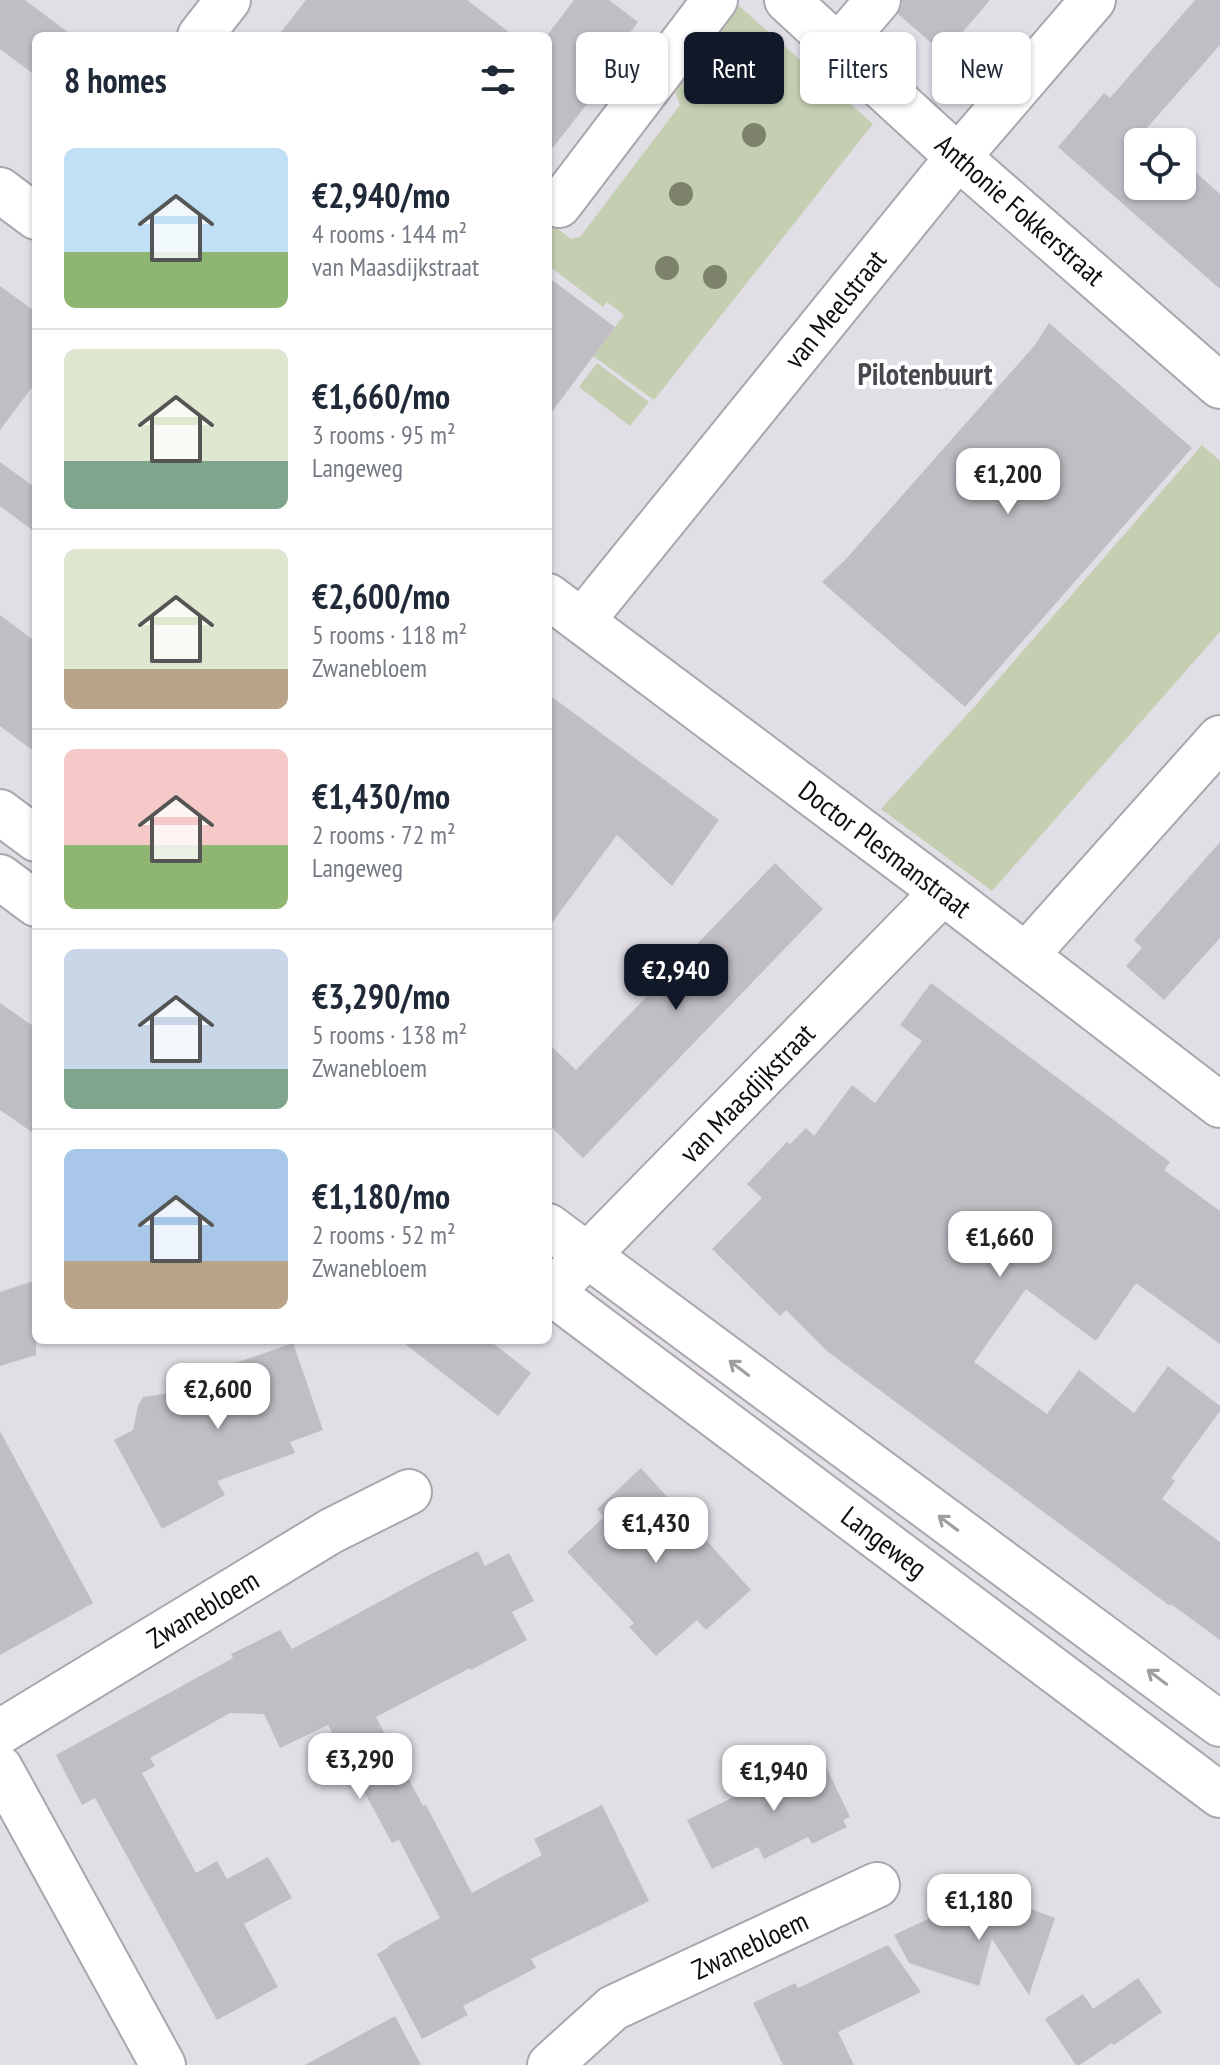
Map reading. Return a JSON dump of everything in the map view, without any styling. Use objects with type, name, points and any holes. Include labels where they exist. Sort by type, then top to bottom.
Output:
[{"type":"street","points":[[203,32],[228,0]]},
{"type":"street","points":[[559,205],[715,0]]},
{"type":"street","name":"Anthonie Fokkerstraat","points":[[787,0],[822,32]]},
{"type":"street","points":[[851,32],[878,0]]},
{"type":"street","name":"van Meelstraat","points":[[582,621],[958,157],[1093,0]]},
{"type":"street","name":"Anthonie Fokkerstraat","points":[[900,104],[1220,386]]},
{"type":"street","points":[[0,190],[32,214]]},
{"type":"street","name":"Doctor Plesmanstraat","points":[[552,599],[943,892],[1220,1105]]},
{"type":"street","points":[[1026,955],[1220,738]]},
{"type":"street","points":[[0,812],[32,836]]},
{"type":"street","points":[[0,877],[32,901]]},
{"type":"street","name":"van Maasdijkstraat","points":[[552,1288],[588,1256],[943,892]]},
{"type":"street","name":"Langeweg","points":[[552,1229],[1220,1724]]},
{"type":"street","name":"Langeweg","points":[[552,1293],[1220,1795]]},
{"type":"street","name":"Zwanebloem","points":[[0,1732],[331,1531],[409,1492]]},
{"type":"street","points":[[0,1768],[163,2065]]},
{"type":"street","name":"Zwanebloem","points":[[550,2065],[613,2008],[877,1885]]},
{"type":"green space","points":[[739,6],[769,32],[713,32],[734,7]]},
{"type":"green space","points":[[784,46],[800,60],[800,104],[850,104],[873,124],[654,400],[593,356],[624,315],[607,302],[603,307],[552,268],[552,224],[571,239],[580,237],[680,105],[671,82],[684,67],[684,104],[784,104]]},
{"type":"green space","points":[[597,363],[649,402],[630,426],[579,387]]},
{"type":"green space","points":[[1202,445],[1220,461],[1220,632],[992,891],[881,809]]},
{"type":"building","points":[[0,0],[25,0],[68,32],[32,32],[32,73],[0,49]]},
{"type":"building","points":[[306,0],[467,0],[509,32],[281,32]]},
{"type":"building","points":[[574,0],[609,0],[638,22],[630,32],[576,32],[576,104],[587,104],[552,149],[552,32],[550,32]]},
{"type":"building","points":[[902,0],[990,0],[963,32],[932,32],[932,44],[898,14]]},
{"type":"building","points":[[1195,0],[1220,0],[1220,45],[1147,128],[1124,128],[1124,200],[1196,200],[1196,173],[1220,194],[1220,289],[1058,147],[1104,93],[1110,98]]},
{"type":"building","points":[[552,280],[615,327],[552,412]]},
{"type":"building","points":[[0,286],[32,309],[32,387],[0,430]]},
{"type":"building","points":[[1049,323],[1192,448],[965,707],[822,582],[846,559],[1035,345]]},
{"type":"building","points":[[0,462],[32,485],[32,530],[0,506]]},
{"type":"building","points":[[0,615],[32,639],[32,750],[0,726]]},
{"type":"building","points":[[552,697],[719,820],[672,886],[617,835],[552,923]]},
{"type":"building","points":[[1220,842],[1220,938],[1164,1000],[1126,966],[1142,948],[1134,940]]},
{"type":"building","points":[[775,863],[823,909],[583,1158],[552,1128],[552,1047],[576,1070]]},
{"type":"building","points":[[931,983],[1170,1162],[1164,1170],[1220,1211],[1220,1344],[1136,1283],[1096,1341],[1026,1289],[974,1362],[1047,1414],[1079,1370],[1134,1413],[1168,1366],[1220,1406],[1220,1411],[1171,1478],[1175,1481],[1162,1499],[1220,1542],[1220,1640],[827,1351],[786,1310],[780,1316],[712,1249],[762,1198],[747,1184],[787,1142],[790,1144],[806,1128],[814,1136],[852,1085],[875,1103],[922,1041],[900,1025]]},
{"type":"building","points":[[0,1003],[32,1025],[32,1132],[0,1110]]},
{"type":"building","points":[[32,1281],[32,1344],[36,1344],[36,1355],[0,1366],[0,1292]]},
{"type":"building","points":[[293,1344],[323,1430],[290,1442],[295,1453],[217,1481],[225,1495],[162,1529],[114,1440],[133,1430],[143,1397],[200,1389],[193,1378]]},
{"type":"building","points":[[405,1344],[494,1344],[531,1373],[498,1416]]},
{"type":"building","points":[[0,1431],[93,1603],[0,1655]]},
{"type":"building","points":[[641,1468],[751,1590],[706,1630],[697,1620],[656,1656],[629,1627],[634,1623],[567,1552],[604,1517],[597,1509]]},
{"type":"building","points":[[478,1551],[485,1566],[509,1553],[534,1601],[512,1612],[527,1640],[376,1717],[472,1893],[542,1855],[534,1839],[602,1805],[649,1901],[531,1959],[536,1968],[463,2006],[468,2015],[422,2039],[377,1954],[440,1918],[399,1840],[392,1843],[328,1725],[280,1748],[264,1714],[230,1713],[150,1758],[155,1766],[142,1773],[196,1873],[217,1861],[227,1879],[268,1857],[292,1898],[244,1924],[278,1987],[217,2020],[95,1798],[82,1805],[56,1755],[233,1658],[231,1654],[280,1630],[292,1649]]},
{"type":"building","points":[[808,1748],[813,1758],[820,1754],[850,1817],[843,1820],[847,1827],[812,1844],[808,1837],[764,1859],[758,1847],[712,1869],[687,1820],[778,1775],[774,1765]]},
{"type":"building","points":[[964,1897],[1017,1915],[1020,1905],[1055,1918],[1029,1995],[992,1939],[979,1986],[909,1963],[894,1935],[945,1911],[980,1922]]},
{"type":"building","points":[[888,1945],[921,1992],[838,2032],[854,2065],[783,2065],[753,2003],[795,1983],[798,1988]]},
{"type":"building","points":[[1138,1978],[1162,2012],[1114,2045],[1112,2043],[1076,2065],[1045,2019],[1083,1994],[1093,2009]]},
{"type":"building","points":[[395,2016],[421,2065],[305,2065]]},
{"type":"district","name":"Pilotenbuurt","points":[[925,375]]}]
